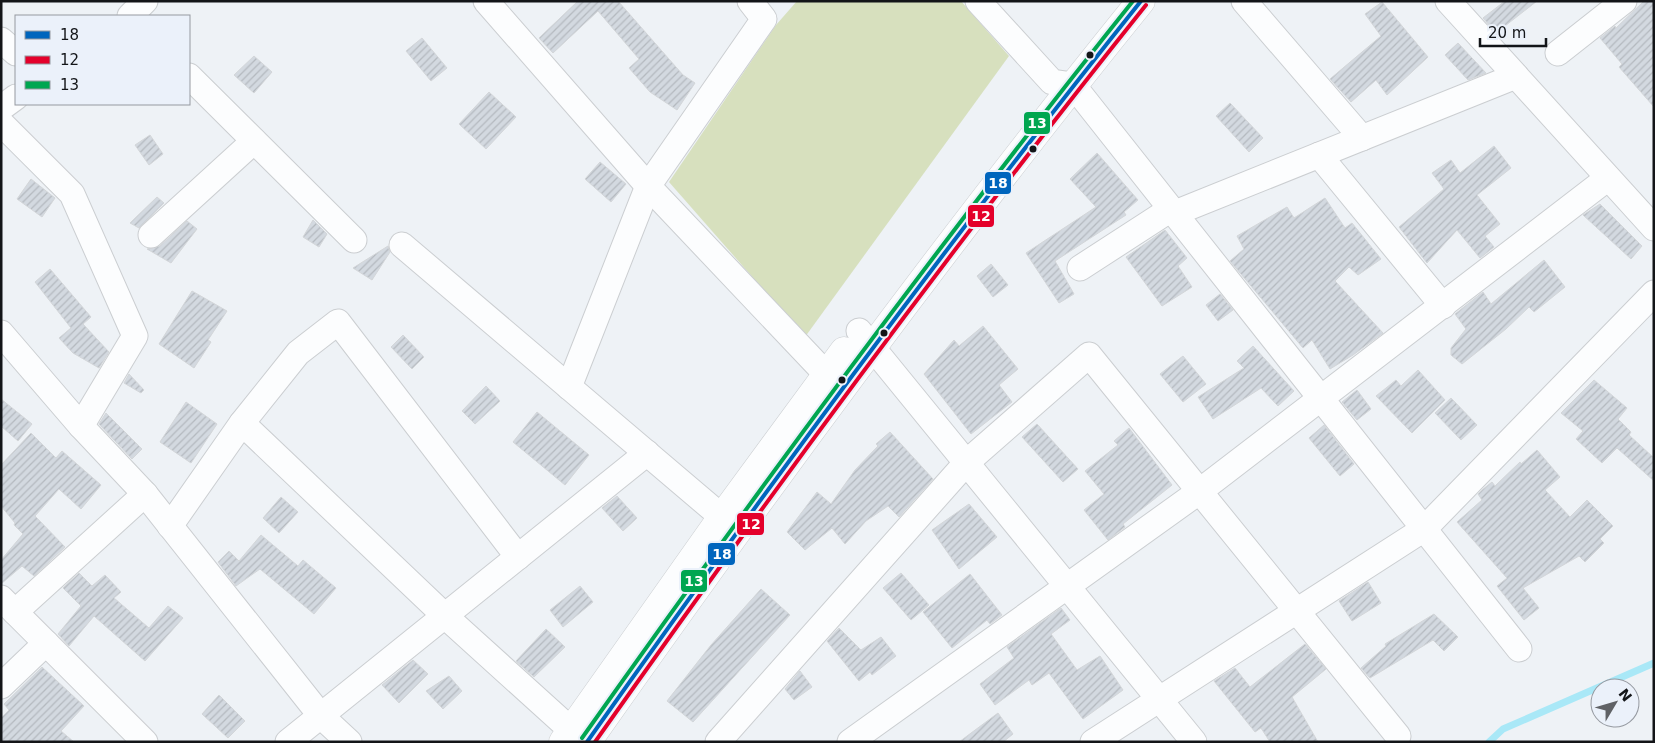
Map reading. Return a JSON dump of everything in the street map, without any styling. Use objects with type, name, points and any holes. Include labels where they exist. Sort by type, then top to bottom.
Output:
[{"type":"main road","points":[[579,739],[865,338],[1063,83],[1117,1]]},
{"type":"main road","points":[[1063,83],[1141,1]]},
{"type":"main road","points":[[579,739],[722,517],[827,375],[865,338]]},
{"type":"street","points":[[114,1],[128,15]]},
{"type":"street","points":[[130,15],[145,1]]},
{"type":"street","points":[[486,1],[648,186],[827,375]]},
{"type":"street","points":[[569,387],[648,186],[764,19],[750,1]]},
{"type":"street","points":[[978,1],[1063,83],[1173,211],[1520,649]]},
{"type":"street","points":[[1244,1],[1362,138]]},
{"type":"street","points":[[1448,1],[1654,228]]},
{"type":"street","points":[[1558,53],[1624,1]]},
{"type":"street","points":[[1,40],[15,52]]},
{"type":"street","points":[[1080,268],[1173,211],[1516,76]]},
{"type":"street","points":[[190,77],[354,240]]},
{"type":"street","points":[[1,108],[15,99]]},
{"type":"street","points":[[1,123],[72,194],[135,336],[81,426]]},
{"type":"street","points":[[151,235],[254,141]]},
{"type":"street","points":[[1319,155],[1442,306]]},
{"type":"street","points":[[850,742],[1200,491],[1608,178]]},
{"type":"street","points":[[402,245],[722,517]]},
{"type":"street","points":[[1092,742],[1424,529],[1654,293]]},
{"type":"street","points":[[170,526],[242,423],[298,353],[338,322],[518,557]]},
{"type":"street","points":[[1,333],[81,426],[145,494],[321,716],[349,742]]},
{"type":"street","points":[[865,338],[1194,742]]},
{"type":"street","points":[[718,742],[966,462],[1089,355],[1398,736]]},
{"type":"street","points":[[242,423],[445,616],[579,739]]},
{"type":"street","points":[[288,742],[647,453]]},
{"type":"street","points":[[145,494],[8,605],[145,742]]},
{"type":"street","points":[[1,686],[46,644]]},
{"type":"green space","points":[[797,1],[961,1],[1009,56],[805,337],[669,182],[776,25]]},
{"type":"building","points":[[578,1],[618,1],[683,75],[695,83],[677,110],[650,92],[629,68],[639,59],[598,11],[553,53],[539,38]]},
{"type":"building","points":[[1505,1],[1537,1],[1496,33],[1483,18]]},
{"type":"building","points":[[1644,1],[1654,1],[1654,107],[1619,67],[1622,64],[1600,38],[1615,26],[1616,28]]},
{"type":"building","points":[[1382,2],[1428,57],[1387,95],[1376,80],[1351,102],[1330,79],[1381,36],[1365,14]]},
{"type":"building","points":[[422,38],[447,68],[431,81],[406,51]]},
{"type":"building","points":[[1458,43],[1486,73],[1468,80],[1445,55]]},
{"type":"building","points":[[254,56],[272,72],[254,93],[234,75]]},
{"type":"building","points":[[489,92],[516,117],[486,149],[459,124]]},
{"type":"building","points":[[1230,103],[1263,138],[1249,152],[1216,116]]},
{"type":"building","points":[[150,135],[163,154],[149,165],[135,145]]},
{"type":"building","points":[[1494,146],[1511,168],[1477,195],[1500,224],[1485,236],[1494,247],[1480,258],[1457,230],[1427,263],[1399,227],[1444,189],[1432,173],[1451,160],[1460,173]]},
{"type":"building","points":[[1097,153],[1138,200],[1124,212],[1126,215],[1055,261],[1074,294],[1059,303],[1026,253],[1096,207],[1070,179]]},
{"type":"building","points":[[600,162],[626,184],[611,202],[585,179]]},
{"type":"building","points":[[31,179],[55,198],[42,217],[17,199]]},
{"type":"building","points":[[157,197],[164,203],[139,228],[130,223]]},
{"type":"building","points":[[1325,198],[1345,228],[1352,223],[1381,259],[1358,275],[1349,267],[1335,281],[1383,333],[1330,369],[1312,340],[1303,348],[1230,261],[1244,249],[1237,236],[1287,207],[1294,218]]},
{"type":"building","points":[[1600,204],[1642,246],[1631,259],[1583,215]]},
{"type":"building","points":[[313,220],[327,234],[319,247],[303,237]]},
{"type":"building","points":[[187,221],[197,229],[171,263],[147,249],[160,246]]},
{"type":"building","points":[[1165,230],[1187,258],[1178,266],[1192,287],[1162,306],[1126,257]]},
{"type":"building","points":[[388,246],[390,252],[372,280],[353,268]]},
{"type":"building","points":[[1544,260],[1565,287],[1534,312],[1529,307],[1506,329],[1462,364],[1451,355],[1451,348],[1466,329],[1455,314],[1483,292],[1491,304]]},
{"type":"building","points":[[991,264],[1008,285],[993,297],[977,276]]},
{"type":"building","points":[[50,269],[91,317],[83,324],[109,352],[99,368],[73,353],[59,338],[71,328],[35,282]]},
{"type":"building","points":[[192,291],[227,311],[208,340],[211,342],[194,368],[159,344]]},
{"type":"building","points":[[1220,294],[1233,310],[1218,321],[1206,305]]},
{"type":"building","points":[[983,326],[1018,369],[999,385],[1012,402],[971,434],[924,374],[954,340],[959,346]]},
{"type":"building","points":[[403,335],[424,357],[412,369],[391,347]]},
{"type":"building","points":[[1253,346],[1294,391],[1278,406],[1261,388],[1213,419],[1198,397],[1244,368],[1237,361]]},
{"type":"building","points":[[1183,356],[1206,384],[1183,402],[1160,374]]},
{"type":"building","points":[[1418,370],[1445,400],[1412,433],[1376,396],[1396,380],[1401,386]]},
{"type":"building","points":[[129,374],[144,390],[141,393],[124,383]]},
{"type":"building","points":[[1594,380],[1627,408],[1618,419],[1631,432],[1629,435],[1654,458],[1654,481],[1617,448],[1602,463],[1576,439],[1583,431],[1561,413]]},
{"type":"building","points":[[486,386],[500,401],[475,424],[462,411]]},
{"type":"building","points":[[1357,390],[1371,409],[1357,420],[1342,402]]},
{"type":"building","points":[[1451,398],[1477,425],[1461,440],[1435,413]]},
{"type":"building","points":[[1,399],[32,424],[18,441],[1,426]]},
{"type":"building","points":[[186,402],[217,424],[191,463],[160,442]]},
{"type":"building","points":[[537,412],[589,455],[565,485],[513,442]]},
{"type":"building","points":[[106,413],[142,449],[132,459],[99,424]]},
{"type":"building","points":[[1037,424],[1078,469],[1063,482],[1022,437]]},
{"type":"building","points":[[1324,425],[1354,464],[1340,476],[1309,438]]},
{"type":"building","points":[[1129,428],[1172,485],[1123,524],[1125,527],[1108,540],[1084,510],[1104,494],[1085,471],[1118,445],[1114,441]]},
{"type":"building","points":[[890,432],[933,479],[899,517],[888,506],[866,521],[845,544],[832,528],[805,550],[787,532],[817,492],[831,504],[855,470],[878,446],[876,444]]},
{"type":"building","points":[[31,433],[56,458],[62,451],[101,485],[81,509],[59,489],[35,516],[65,547],[34,576],[22,566],[1,584],[1,560],[23,534],[14,525],[15,523],[1,506],[1,465]]},
{"type":"building","points":[[1537,450],[1560,477],[1545,490],[1570,517],[1587,500],[1613,526],[1600,539],[1604,543],[1585,562],[1579,556],[1523,588],[1539,608],[1524,620],[1497,586],[1507,578],[1457,522],[1482,500],[1478,494],[1482,490],[1492,482],[1495,486],[1520,462],[1521,464]]},
{"type":"building","points":[[617,496],[637,518],[623,531],[602,508]]},
{"type":"building","points":[[281,497],[298,512],[279,533],[263,518]]},
{"type":"building","points":[[969,504],[997,537],[959,569],[932,530]]},
{"type":"building","points":[[261,535],[298,566],[303,560],[336,588],[314,614],[260,569],[236,586],[218,562],[229,551],[239,561]]},
{"type":"building","points":[[79,573],[92,586],[105,575],[121,592],[114,598],[149,628],[168,606],[183,618],[145,661],[94,616],[69,646],[58,634],[81,606],[63,588]]},
{"type":"building","points":[[901,573],[929,605],[911,620],[883,588]]},
{"type":"building","points":[[970,574],[1002,615],[990,624],[987,620],[952,648],[923,612]]},
{"type":"building","points":[[1368,582],[1381,603],[1352,621],[1339,601]]},
{"type":"building","points":[[580,586],[593,602],[563,627],[550,610]]},
{"type":"building","points":[[761,589],[790,615],[693,722],[667,701],[711,645]]},
{"type":"building","points":[[1061,608],[1070,620],[1051,634],[1077,670],[1100,656],[1123,690],[1083,719],[1049,673],[1032,685],[1029,680],[995,705],[980,684],[1014,658],[1007,647]]},
{"type":"building","points":[[1434,614],[1458,637],[1444,651],[1433,640],[1370,678],[1361,668],[1386,646],[1385,644]]},
{"type":"building","points":[[839,628],[861,650],[881,637],[896,656],[872,675],[870,672],[859,681],[827,641]]},
{"type":"building","points":[[546,629],[565,647],[534,677],[516,661]]},
{"type":"building","points":[[1305,644],[1326,669],[1292,697],[1318,742],[1270,742],[1261,728],[1255,732],[1214,681],[1235,668],[1250,687]]},
{"type":"building","points":[[413,660],[428,674],[399,703],[382,685]]},
{"type":"building","points":[[42,667],[84,706],[61,731],[74,742],[1,742],[1,718],[9,710],[4,704]]},
{"type":"building","points":[[800,671],[812,687],[794,700],[785,689]]},
{"type":"building","points":[[449,676],[462,691],[443,709],[426,691]]},
{"type":"building","points":[[219,695],[245,721],[228,738],[202,714]]},
{"type":"building","points":[[998,713],[1013,734],[1003,742],[959,742]]},
{"type":"waterway","points":[[1489,742],[1503,729],[1654,663]]},
{"type":"transit line","name":"13","points":[[582,738],[783,458],[991,182],[1133,1]]},
{"type":"transit line","name":"18","points":[[587,742],[858,367],[998,183],[1141,1]]},
{"type":"transit line","name":"12","points":[[595,742],[865,369],[1074,95],[1146,5]]}]
